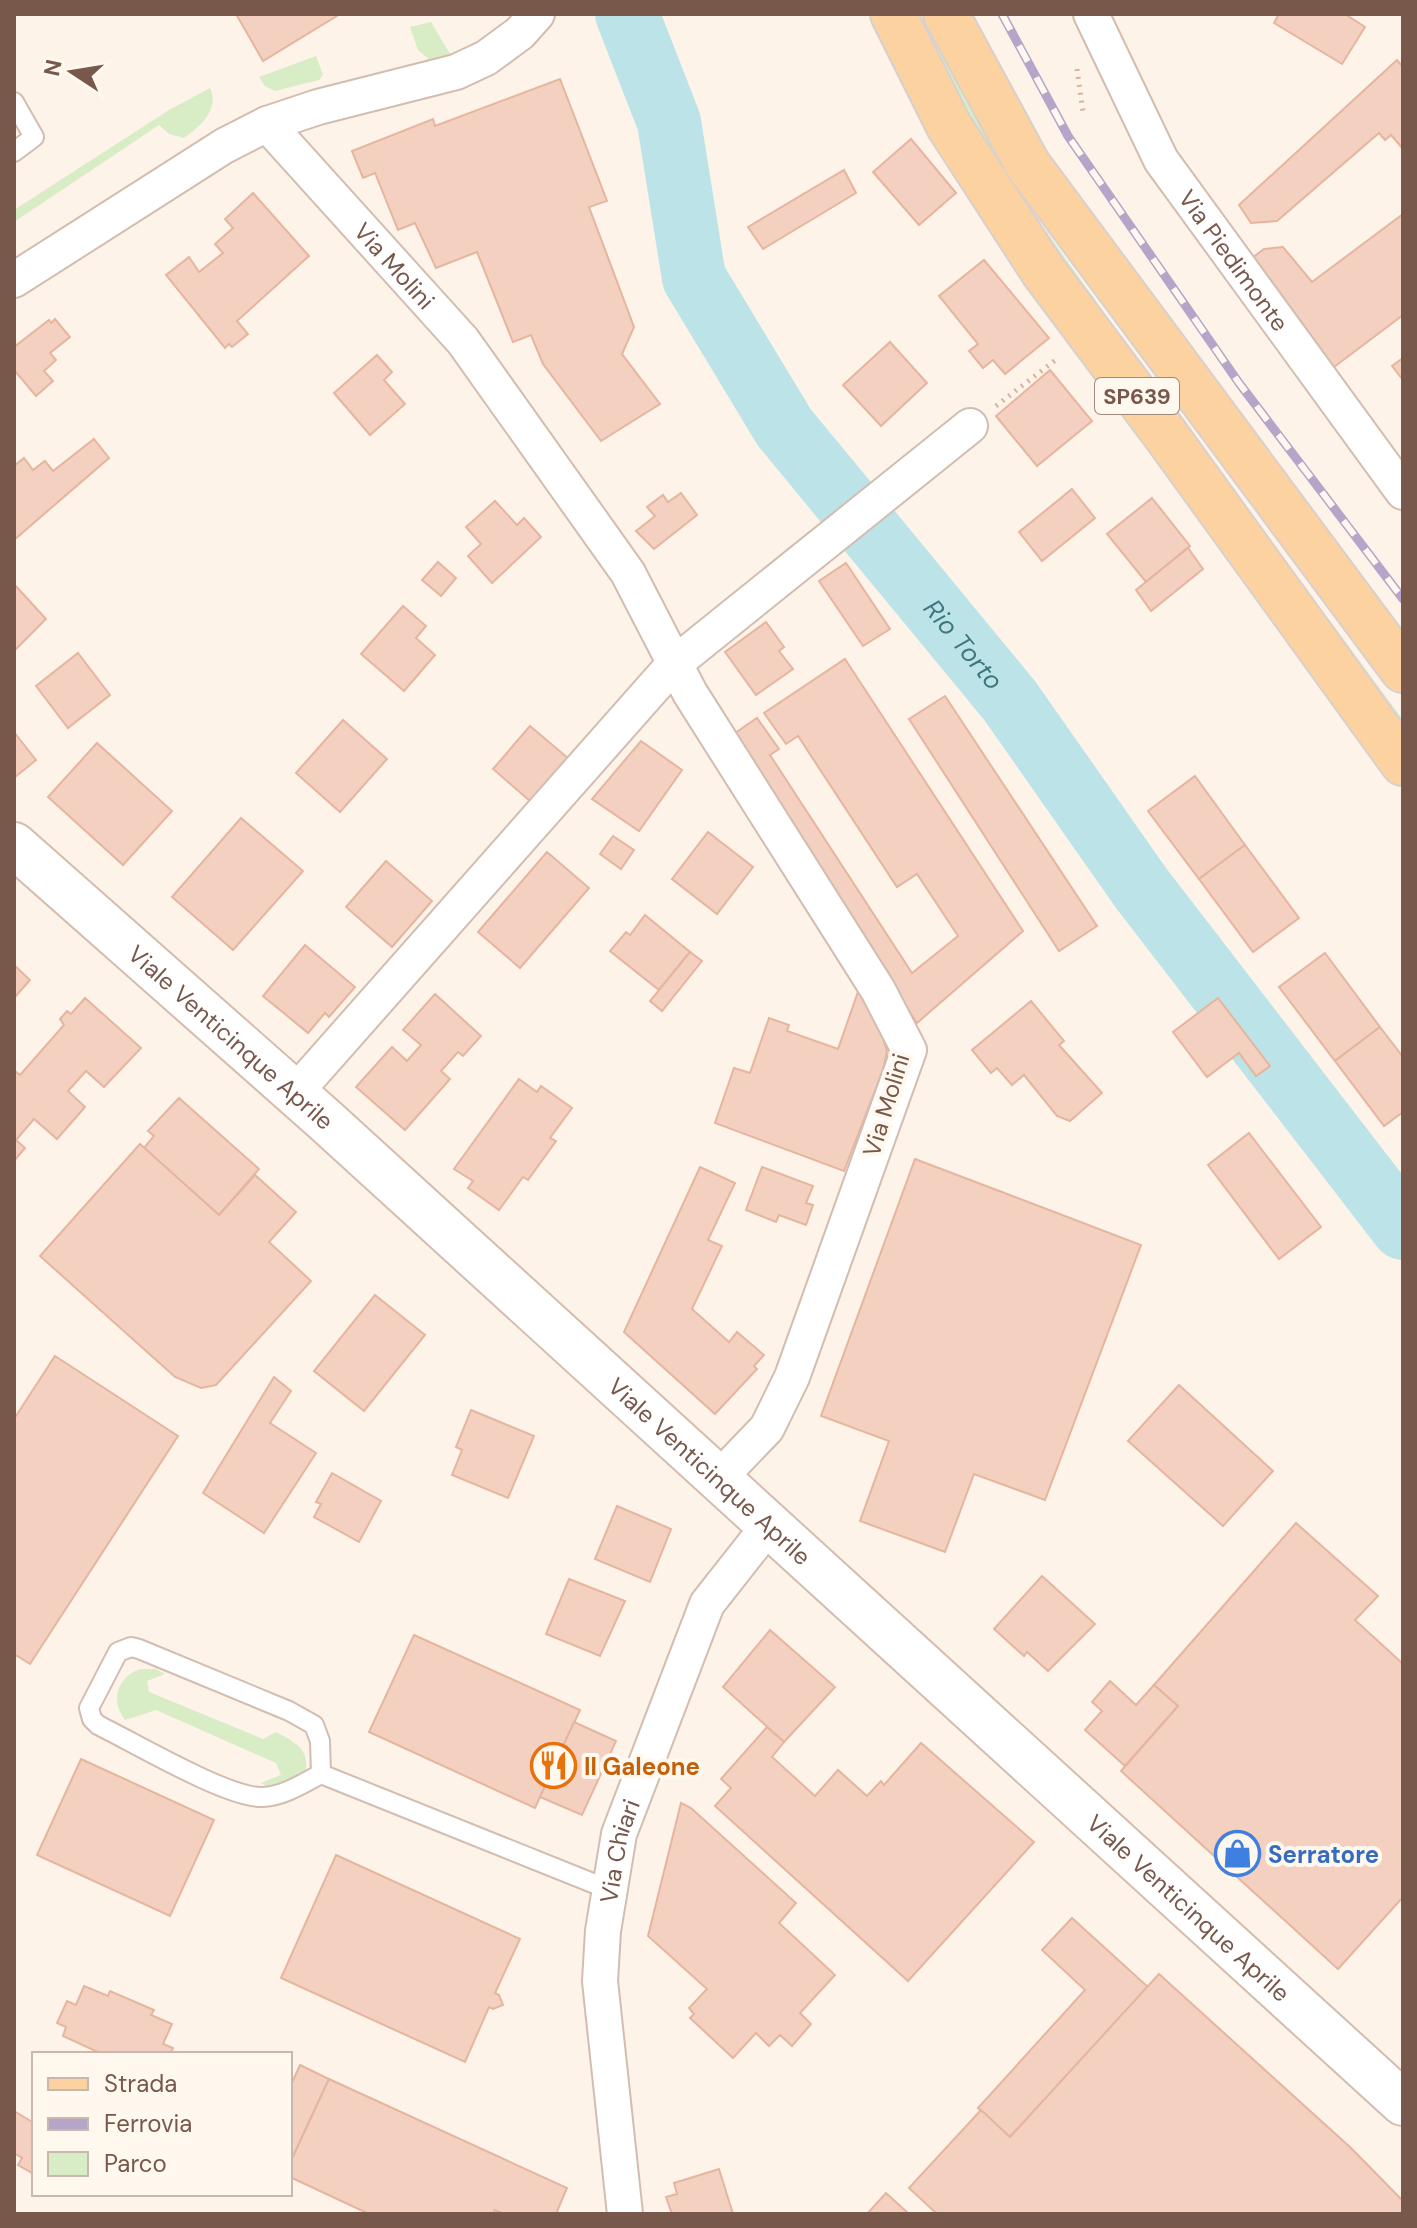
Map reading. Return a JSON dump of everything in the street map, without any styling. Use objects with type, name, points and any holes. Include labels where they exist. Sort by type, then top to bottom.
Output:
[{"type":"main road","points":[[866,14],[887,52],[940,110]]},
{"type":"main road","name":"SP639","points":[[893,14],[940,110],[1043,271],[1403,763]]},
{"type":"main road","name":"SP639","points":[[946,14],[1028,165],[1403,670]]},
{"type":"main road","name":"Viale Venticinque Aprile","points":[[14,845],[770,1524],[1403,2103]]},
{"type":"street","points":[[14,280],[224,146],[267,124],[318,107],[456,72],[486,58],[520,33],[537,14]]},
{"type":"street","name":"Via Piedimonte","points":[[1091,14],[1161,160],[1403,492]]},
{"type":"street","name":"Via Molini","points":[[267,124],[463,341],[628,573],[674,664],[878,990],[909,1050],[792,1377],[767,1428],[719,1478]]},
{"type":"street","points":[[294,1094],[674,664],[970,426]]},
{"type":"street","name":"Via Chiari","points":[[625,2214],[600,1981],[603,1931],[619,1834],[707,1604],[770,1524]]},
{"type":"lane","points":[[14,102],[34,137],[14,152]]},
{"type":"lane","points":[[131,1647],[139,1649],[289,1711],[314,1725],[320,1741],[321,1774],[297,1787],[264,1797],[235,1793],[98,1725],[92,1719],[89,1708],[118,1652],[131,1647]]},
{"type":"lane","points":[[321,1774],[610,1890]]},
{"type":"path","points":[[970,426],[1067,351]]},
{"type":"green space","points":[[914,14],[920,14],[969,107],[1034,214],[1403,720],[1403,734],[1069,273],[988,147]]},
{"type":"green space","points":[[431,22],[450,54],[429,59],[418,50],[410,27]]},
{"type":"green space","points":[[316,56],[323,75],[319,80],[275,91],[265,86],[259,77]]},
{"type":"green space","points":[[210,88],[212,103],[207,117],[184,138],[169,134],[159,125],[14,222],[14,210],[169,110]]},
{"type":"green space","points":[[140,1669],[156,1669],[165,1674],[147,1681],[149,1692],[263,1739],[276,1732],[289,1739],[303,1752],[305,1772],[273,1790],[261,1783],[281,1775],[276,1763],[156,1710],[125,1720],[118,1705],[118,1690],[126,1678]]},
{"type":"building","points":[[236,14],[340,14],[263,61]]},
{"type":"building","points":[[1279,14],[1345,14],[1365,27],[1342,64],[1274,23]]},
{"type":"building","points":[[1397,60],[1403,67],[1403,149],[1391,135],[1385,140],[1379,133],[1277,221],[1251,223],[1239,205]]},
{"type":"building","points":[[560,79],[607,201],[589,207],[634,327],[622,354],[660,404],[601,441],[543,364],[531,335],[513,342],[477,252],[436,268],[415,223],[398,230],[375,173],[363,178],[352,151],[433,119],[435,126]]},
{"type":"building","points":[[911,139],[956,193],[919,225],[873,172]]},
{"type":"building","points":[[844,170],[856,193],[763,249],[748,227]]},
{"type":"building","points":[[253,193],[309,256],[237,321],[248,334],[232,347],[229,344],[225,348],[166,275],[189,257],[199,272],[223,253],[215,244],[233,228],[225,219]]},
{"type":"building","points":[[1403,214],[1403,315],[1334,367],[1327,366],[1244,264],[1264,249],[1283,247],[1312,282]]},
{"type":"building","points":[[984,260],[1049,338],[1005,374],[993,360],[983,368],[969,351],[978,344],[939,296]]},
{"type":"building","points":[[55,319],[70,337],[50,353],[56,360],[44,371],[53,381],[36,396],[14,370],[14,347],[49,320],[51,323]]},
{"type":"building","points":[[890,342],[927,383],[881,426],[843,385]]},
{"type":"building","points":[[377,355],[392,372],[384,380],[405,404],[370,435],[334,393]]},
{"type":"building","points":[[1403,358],[1403,380],[1392,366]]},
{"type":"building","points":[[1050,370],[1092,421],[1037,466],[996,416]]},
{"type":"building","points":[[94,439],[109,458],[14,540],[14,466],[24,458],[33,470],[45,461],[53,471]]},
{"type":"building","points":[[1072,489],[1095,518],[1042,561],[1019,532]]},
{"type":"building","points":[[681,493],[697,515],[654,549],[636,531],[655,516],[647,507],[663,495],[668,502]]},
{"type":"building","points":[[1152,498],[1190,546],[1146,582],[1107,534]]},
{"type":"building","points":[[495,501],[517,525],[524,518],[541,537],[492,583],[468,556],[481,544],[466,527]]},
{"type":"building","points":[[1188,548],[1203,569],[1151,611],[1136,590]]},
{"type":"building","points":[[438,562],[456,578],[441,596],[422,580]]},
{"type":"building","points":[[846,563],[890,629],[863,646],[819,581]]},
{"type":"building","points":[[14,584],[46,619],[14,651]]},
{"type":"building","points":[[403,606],[426,626],[416,638],[435,655],[404,691],[361,654]]},
{"type":"building","points":[[766,622],[784,647],[779,651],[793,669],[756,695],[725,652]]},
{"type":"building","points":[[78,653],[110,695],[68,728],[36,686]]},
{"type":"building","points":[[845,659],[1023,931],[917,1023],[728,738],[757,718],[779,749],[770,755],[912,973],[958,936],[917,874],[897,887],[798,736],[786,744],[764,713]]},
{"type":"building","points":[[945,696],[1097,926],[1059,951],[909,719]]},
{"type":"building","points":[[343,720],[387,759],[340,812],[296,773]]},
{"type":"building","points":[[530,726],[575,764],[538,808],[493,769]]},
{"type":"building","points":[[14,732],[36,760],[14,778]]},
{"type":"building","points":[[641,741],[682,770],[639,831],[592,799]]},
{"type":"building","points":[[97,743],[172,811],[123,865],[48,797]]},
{"type":"building","points":[[1195,776],[1245,845],[1199,879],[1148,811]]},
{"type":"building","points":[[241,818],[303,871],[233,950],[172,897]]},
{"type":"building","points":[[708,832],[753,867],[717,914],[672,879]]},
{"type":"building","points":[[613,836],[634,850],[621,869],[600,854]]},
{"type":"building","points":[[1245,845],[1299,918],[1253,952],[1199,879]]},
{"type":"building","points":[[547,852],[589,888],[520,968],[478,932]]},
{"type":"building","points":[[386,861],[432,901],[392,947],[346,907]]},
{"type":"building","points":[[645,915],[690,952],[659,990],[610,951],[626,932],[630,935]]},
{"type":"building","points":[[305,945],[355,987],[329,1017],[325,1013],[308,1033],[263,996]]},
{"type":"building","points":[[690,952],[702,961],[662,1011],[650,1001]]},
{"type":"building","points":[[1325,953],[1380,1027],[1335,1061],[1279,987]]},
{"type":"building","points":[[14,965],[30,980],[14,998]]},
{"type":"building","points":[[859,989],[879,1025],[887,1051],[883,1070],[844,1171],[715,1123],[734,1068],[750,1073],[769,1018],[789,1025],[787,1031],[838,1049]]},
{"type":"building","points":[[435,994],[481,1036],[463,1056],[458,1052],[441,1071],[450,1079],[405,1130],[356,1087],[392,1047],[407,1061],[421,1045],[403,1030]]},
{"type":"building","points":[[85,998],[141,1048],[104,1087],[86,1071],[68,1091],[85,1107],[57,1139],[34,1119],[16,1140],[25,1148],[14,1161],[14,1072],[20,1075],[64,1025],[60,1019],[67,1011],[71,1014]]},
{"type":"building","points":[[1218,998],[1270,1066],[1256,1076],[1239,1053],[1207,1077],[1173,1032]]},
{"type":"building","points":[[1031,1001],[1064,1041],[1059,1045],[1102,1093],[1070,1121],[1057,1116],[1024,1075],[1012,1085],[997,1068],[991,1073],[972,1050]]},
{"type":"building","points":[[1380,1027],[1403,1057],[1403,1112],[1384,1126],[1335,1061]]},
{"type":"building","points":[[519,1079],[537,1092],[541,1086],[572,1108],[550,1138],[556,1141],[528,1180],[523,1177],[499,1210],[468,1188],[473,1181],[454,1169]]},
{"type":"building","points":[[179,1098],[259,1169],[219,1215],[144,1148],[154,1136],[148,1131]]},
{"type":"building","points":[[1249,1133],[1321,1227],[1279,1259],[1208,1165]]},
{"type":"building","points":[[140,1144],[219,1215],[255,1175],[296,1212],[269,1242],[311,1281],[216,1385],[201,1388],[175,1377],[40,1256]]},
{"type":"building","points":[[915,1159],[1141,1245],[1045,1500],[974,1474],[945,1552],[860,1521],[889,1441],[821,1416]]},
{"type":"building","points":[[700,1167],[735,1183],[708,1240],[722,1246],[692,1309],[729,1342],[737,1332],[764,1355],[754,1366],[757,1369],[715,1414],[624,1332]]},
{"type":"building","points":[[762,1167],[813,1186],[806,1203],[813,1205],[806,1225],[779,1215],[776,1222],[746,1210]]},
{"type":"building","points":[[375,1295],[425,1335],[364,1411],[314,1371]]},
{"type":"building","points":[[55,1356],[178,1436],[30,1664],[14,1654],[14,1419]]},
{"type":"building","points":[[274,1377],[291,1391],[270,1423],[316,1453],[264,1533],[203,1493]]},
{"type":"building","points":[[1179,1385],[1273,1471],[1223,1526],[1128,1441]]},
{"type":"building","points":[[471,1410],[534,1436],[508,1498],[452,1475],[462,1450],[456,1447]]},
{"type":"building","points":[[332,1473],[381,1501],[359,1542],[314,1517],[321,1504],[316,1502]]},
{"type":"building","points":[[617,1506],[671,1529],[650,1582],[595,1559]]},
{"type":"building","points":[[1296,1523],[1378,1596],[1355,1620],[1403,1664],[1403,1897],[1338,1969],[1121,1771],[1178,1706],[1154,1685]]},
{"type":"building","points":[[1042,1576],[1095,1624],[1048,1671],[1027,1652],[1024,1656],[994,1629]]},
{"type":"building","points":[[569,1579],[625,1601],[600,1656],[546,1634]]},
{"type":"building","points":[[770,1630],[835,1687],[784,1742],[723,1687]]},
{"type":"building","points":[[414,1635],[580,1710],[535,1808],[369,1732]]},
{"type":"building","points":[[1110,1681],[1136,1705],[1154,1685],[1178,1706],[1125,1766],[1085,1730],[1102,1711],[1092,1702]]},
{"type":"building","points":[[574,1722],[616,1741],[582,1815],[540,1797]]},
{"type":"building","points":[[767,1727],[784,1742],[772,1757],[815,1796],[838,1770],[867,1796],[881,1781],[884,1785],[921,1743],[1034,1842],[908,1981],[715,1806],[731,1788],[721,1779]]},
{"type":"building","points":[[81,1759],[214,1820],[170,1916],[37,1855]]},
{"type":"building","points":[[681,1803],[691,1808],[796,1903],[779,1923],[835,1975],[800,2013],[811,2024],[792,2046],[780,2035],[769,2046],[756,2033],[733,2058],[690,2018],[694,2014],[689,2008],[707,1989],[648,1936]]},
{"type":"building","points":[[336,1855],[520,1939],[495,1993],[503,2005],[493,2009],[489,2007],[465,2062],[281,1978]]},
{"type":"building","points":[[1072,1918],[1148,1987],[1010,2137],[978,2108],[1085,1990],[1042,1950]]},
{"type":"building","points":[[1159,1974],[1351,2148],[1403,2201],[1403,2214],[937,2214],[909,2188],[981,2110],[1010,2137]]},
{"type":"building","points":[[84,1986],[108,1996],[110,1991],[154,2010],[151,2015],[172,2024],[163,2044],[173,2048],[171,2052],[98,2052],[63,2036],[66,2027],[57,2023],[67,2001],[76,2005]]},
{"type":"building","points":[[300,2065],[329,2079],[292,2159],[292,2083]]},
{"type":"building","points":[[329,2079],[567,2188],[556,2214],[504,2214],[495,2210],[493,2214],[369,2214],[292,2178],[292,2159]]},
{"type":"building","points":[[14,2111],[32,2122],[32,2173],[18,2165],[22,2158],[14,2153]]},
{"type":"building","points":[[719,2169],[733,2214],[672,2214],[666,2197],[677,2194],[674,2183]]},
{"type":"building","points":[[886,2193],[909,2214],[867,2214]]},
{"type":"waterway","name":"Rio Torto","points":[[627,14],[669,122],[694,278],[784,427],[1010,701],[1141,888],[1403,1228]]},
{"type":"railway","points":[[1002,14],[1068,136],[1239,383],[1403,599]]},
{"type":"place","name":"Il Galeone","points":[[553,1766]]},
{"type":"place","name":"Serratore","points":[[1237,1854]]}]
